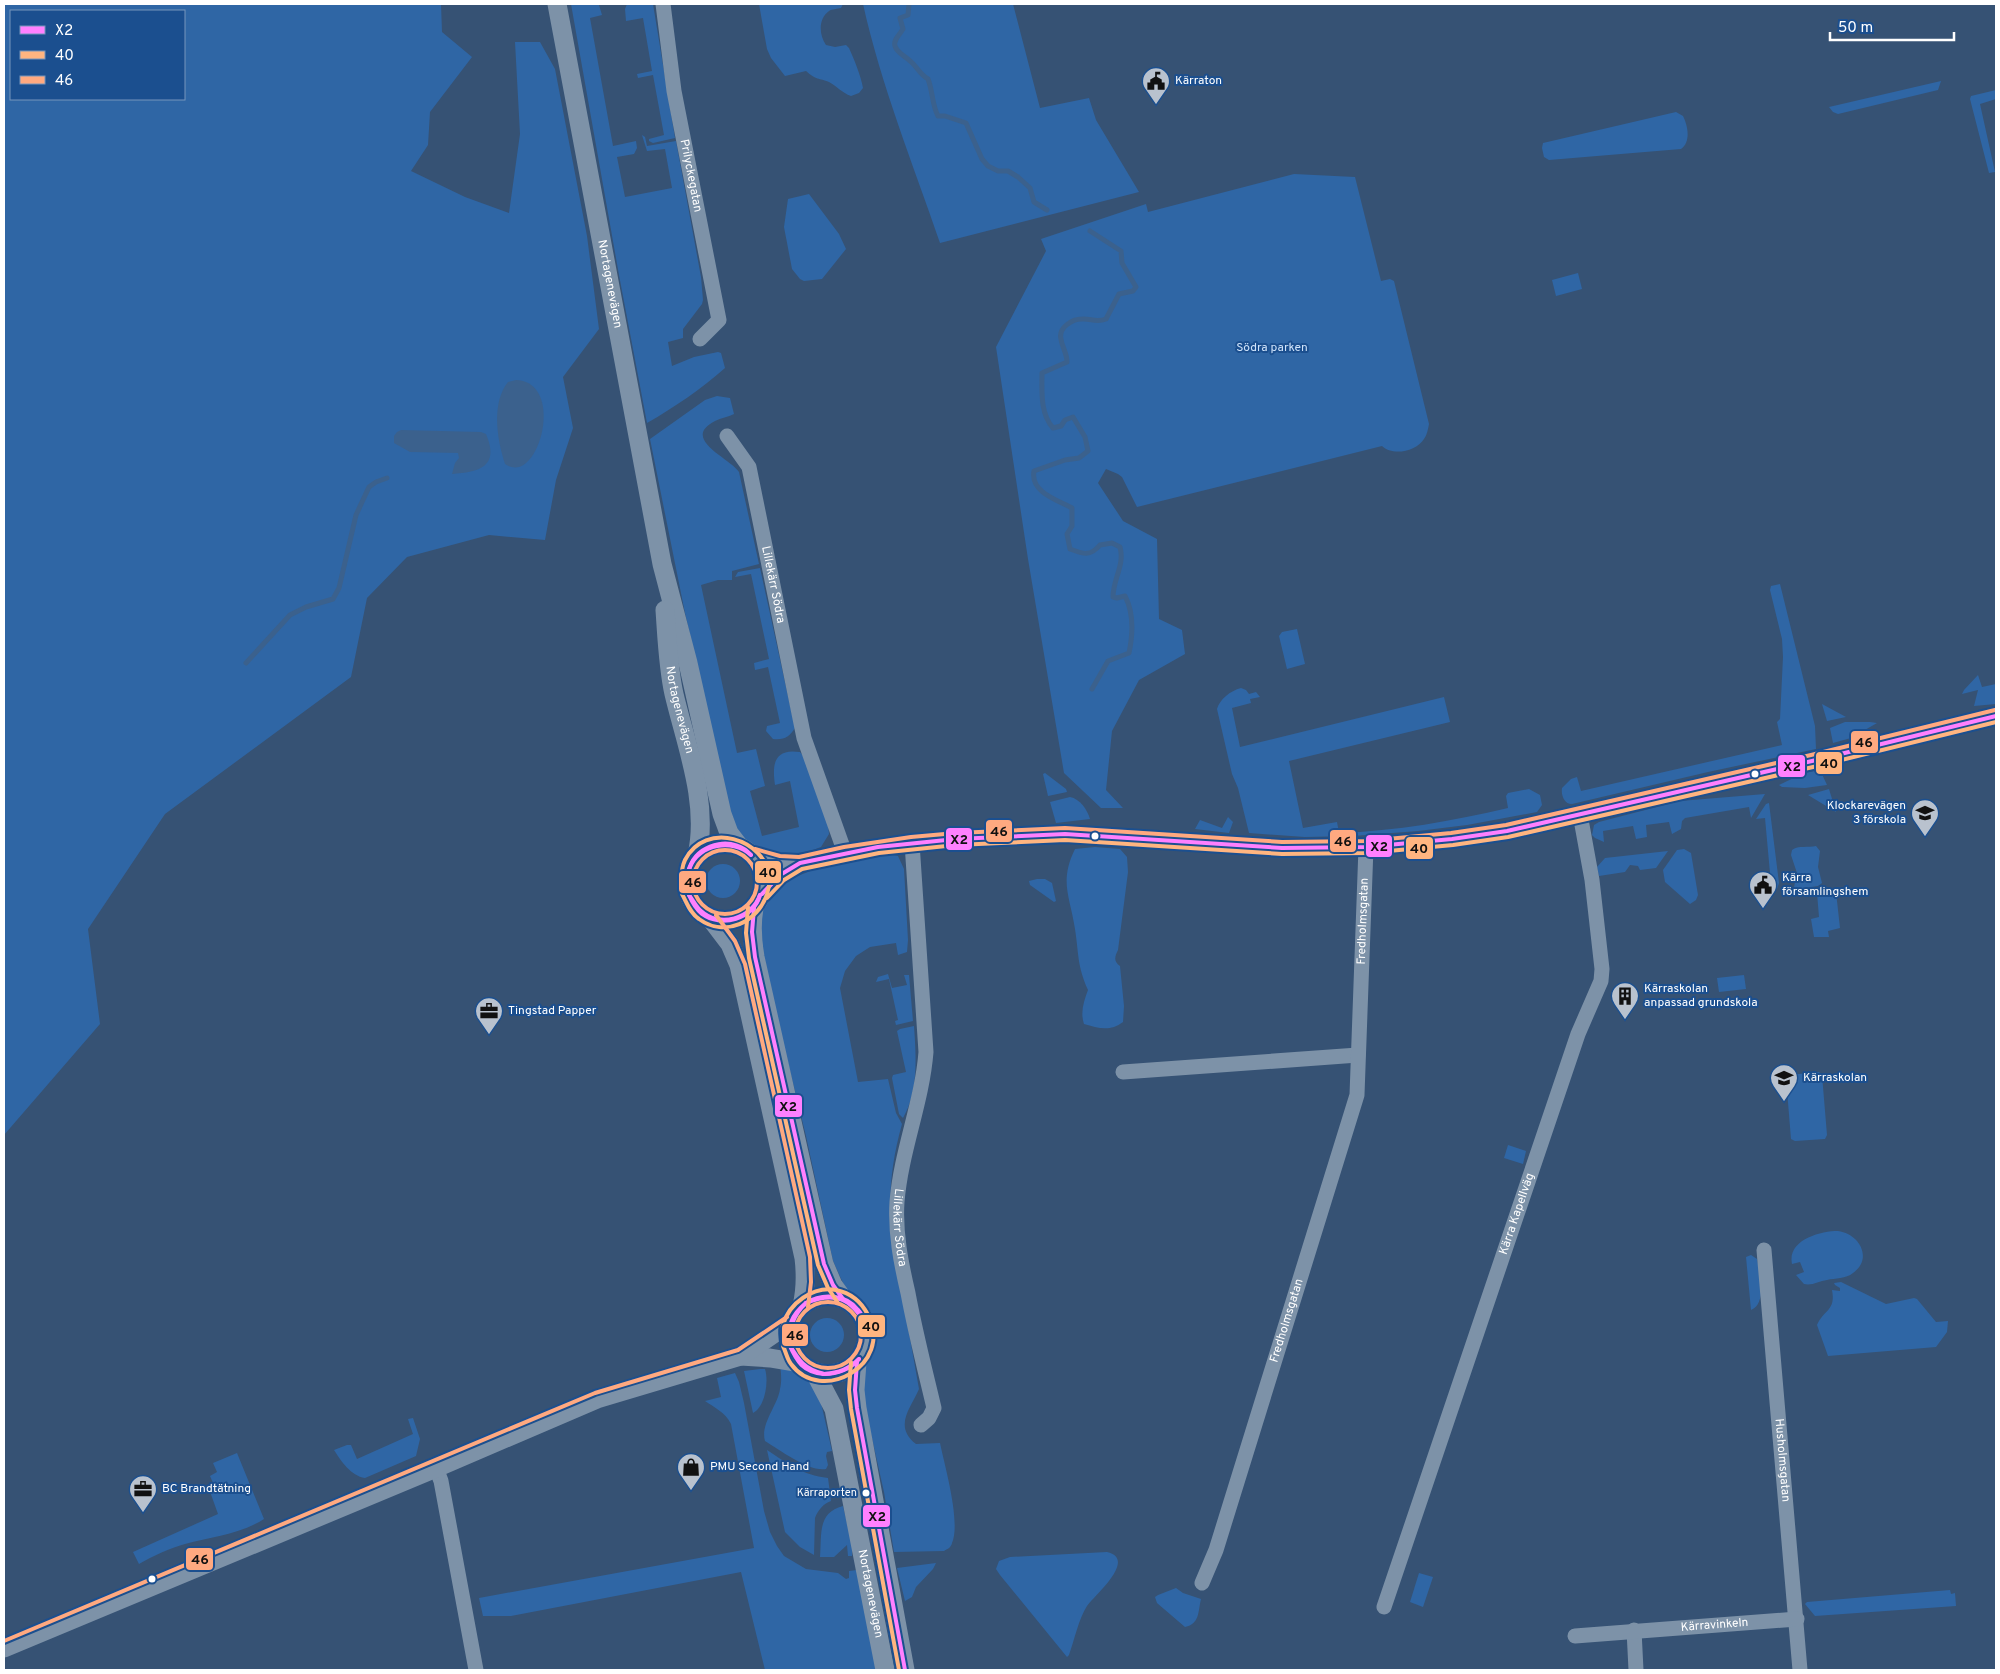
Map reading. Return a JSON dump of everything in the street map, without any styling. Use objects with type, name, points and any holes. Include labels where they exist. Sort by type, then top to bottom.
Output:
[{"type":"street","name":"Nortagenevägen","points":[[557,4],[662,564],[688,663],[722,814],[729,834],[746,851],[763,873],[758,901],[752,920],[752,938],[824,1264],[833,1285],[842,1299],[854,1305],[862,1315],[866,1326],[866,1345],[857,1362],[855,1390],[857,1408],[905,1670]]},
{"type":"street","name":"Prilyckegatan","points":[[663,4],[674,91],[719,320],[700,339]]},
{"type":"street","name":"Lillekärr Södra","points":[[727,436],[749,467],[804,738],[845,853]]},
{"type":"street","name":"Nortagenevägen","points":[[662,564],[667,639],[674,691],[699,796],[701,817],[701,837],[697,855],[688,872],[687,891],[692,903],[700,912],[712,919],[730,944],[739,965],[804,1258],[805,1293],[802,1306],[791,1322],[789,1344],[793,1354],[808,1368],[834,1409],[885,1670]]},
{"type":"street","points":[[697,855],[706,848],[717,844],[728,844],[779,862],[800,863],[845,853],[912,843],[1065,834],[1282,848],[1366,847],[1452,839],[1507,830],[1580,814],[1812,761],[1996,716]]},
{"type":"street","name":"Kärra Kapellväg","points":[[1384,1607],[1578,1034],[1601,981],[1602,959],[1592,880],[1580,814]]},
{"type":"street","name":"Lillekärr Södra","points":[[912,843],[926,1052],[924,1076],[908,1138],[900,1179],[896,1230],[916,1332],[934,1408],[929,1418],[921,1425]]},
{"type":"street","name":"Fredholmsgatan","points":[[1202,1583],[1216,1550],[1357,1095],[1366,847]]},
{"type":"street","points":[[712,919],[734,920],[745,915],[780,875],[800,863]]},
{"type":"street","points":[[1123,1072],[1358,1055]]},
{"type":"street","name":"Husholmsgatan","points":[[1764,1250],[1800,1670]]},
{"type":"street","points":[[802,1306],[821,1296],[832,1296],[842,1299]]},
{"type":"street","points":[[4,1648],[597,1399],[740,1356],[791,1322]]},
{"type":"street","points":[[740,1356],[770,1358],[826,1375],[838,1374],[857,1362]]},
{"type":"street","points":[[436,1468],[441,1481],[476,1670]]},
{"type":"street","name":"Kärravinkeln","points":[[1574,1636],[1796,1619]]},
{"type":"street","points":[[1634,1630],[1636,1670]]},
{"type":"green space","points":[[4,4],[441,4],[442,32],[472,57],[430,112],[428,145],[411,171],[465,197],[509,213],[520,134],[515,42],[540,42],[555,69],[587,236],[599,329],[563,377],[573,428],[556,480],[545,540],[489,535],[407,557],[367,598],[351,677],[165,814],[88,929],[100,1024],[4,1135]]},
{"type":"green space","points":[[571,4],[606,4],[599,5],[602,15],[590,18],[613,146],[636,141],[637,148],[634,154],[617,157],[625,197],[672,188],[665,149],[647,151],[642,135],[645,137],[647,146],[676,141],[701,277],[703,300],[683,329],[683,338],[668,342],[672,366],[694,357],[718,352],[721,353],[725,368],[688,397],[647,423],[619,275]]},
{"type":"green space","points":[[627,4],[653,4],[675,138],[653,143],[649,141],[649,139],[664,135],[653,75],[638,78],[637,74],[652,71],[643,18],[626,21],[625,9]]},
{"type":"green space","points":[[759,4],[843,4],[841,8],[830,10],[825,14],[821,23],[821,32],[826,45],[835,47],[846,45],[849,48],[862,83],[863,88],[859,93],[851,96],[848,95],[829,82],[815,77],[806,71],[785,76],[771,58],[767,49]]},
{"type":"green space","points":[[863,4],[1013,4],[1040,108],[1089,98],[1096,120],[1139,192],[940,243],[888,94]]},
{"type":"green space","points":[[1941,81],[1938,90],[1838,114],[1829,107]]},
{"type":"green space","points":[[1996,90],[1996,99],[1980,104],[1995,172],[1989,173],[1970,99],[1971,96]]},
{"type":"green space","points":[[1676,112],[1683,116],[1687,129],[1686,142],[1681,149],[1549,160],[1544,157],[1543,143]]},
{"type":"green space","name":"Södra parken","points":[[1294,174],[1355,177],[1381,281],[1390,279],[1394,281],[1429,424],[1427,432],[1420,443],[1410,450],[1398,452],[1382,446],[1137,507],[1122,477],[1106,469],[1098,483],[1123,521],[1157,539],[1159,619],[1182,630],[1185,654],[1139,680],[1112,731],[1106,790],[1123,808],[1101,808],[1064,773],[1028,559],[996,347],[1046,251],[1041,239],[1146,204],[1148,212]]},
{"type":"green space","points":[[809,194],[839,234],[846,249],[822,279],[804,281],[792,269],[784,227],[788,199]]},
{"type":"green space","points":[[1578,273],[1582,289],[1556,296],[1552,280]]},
{"type":"green space","points":[[717,396],[730,398],[734,414],[715,421],[706,428],[703,435],[710,448],[739,472],[759,564],[732,571],[732,580],[718,580],[701,585],[737,753],[756,749],[765,786],[750,791],[762,836],[799,827],[790,781],[775,785],[774,770],[780,755],[791,751],[800,752],[804,757],[828,824],[829,834],[821,847],[809,851],[786,854],[775,853],[754,845],[735,831],[685,613],[650,439],[705,400]]},
{"type":"green space","points":[[760,568],[795,728],[789,736],[781,739],[773,739],[766,731],[767,726],[780,723],[768,667],[755,670],[754,663],[769,659],[751,574],[735,577],[738,572]]},
{"type":"green space","points":[[1780,584],[1815,726],[1816,749],[1572,804],[1565,801],[1562,788],[1571,779],[1577,777],[1581,791],[1782,745],[1777,722],[1780,719],[1782,639],[1770,590],[1771,586]]},
{"type":"green space","points":[[1297,629],[1305,664],[1287,669],[1279,636],[1282,632]]},
{"type":"green space","points":[[1978,675],[1982,687],[1996,684],[1996,704],[1974,706],[1978,690],[1962,694]]},
{"type":"green space","points":[[1241,688],[1249,694],[1256,692],[1260,697],[1250,699],[1251,703],[1232,708],[1240,747],[1444,697],[1450,722],[1289,761],[1303,828],[1337,822],[1339,833],[1403,828],[1445,821],[1508,808],[1506,796],[1508,793],[1529,789],[1540,795],[1542,805],[1537,812],[1467,825],[1418,831],[1353,836],[1305,837],[1249,833],[1238,788],[1232,774],[1217,709],[1220,702],[1226,696]]},
{"type":"green space","points":[[1822,704],[1846,717],[1827,721]]},
{"type":"green space","points":[[1845,722],[1877,723],[1851,738],[1833,743],[1830,728]]},
{"type":"green space","points":[[1820,770],[1827,785],[1805,788],[1782,787],[1779,785],[1804,773]]},
{"type":"green space","points":[[1045,773],[1066,789],[1067,792],[1048,796],[1043,774]]},
{"type":"green space","points":[[1829,789],[1836,812],[1808,795]]},
{"type":"green space","points":[[1765,794],[1751,818],[1749,807],[1685,818],[1682,821],[1681,829],[1672,834],[1669,822],[1646,825],[1647,837],[1636,839],[1633,826],[1603,831],[1604,842],[1592,835],[1594,825],[1599,822],[1680,801]]},
{"type":"green space","points":[[1070,797],[1083,805],[1090,819],[1056,823],[1050,802]]},
{"type":"green space","points":[[1769,803],[1779,883],[1777,889],[1769,891],[1764,889],[1762,885],[1771,884],[1765,818],[1756,819],[1766,804]]},
{"type":"green space","points":[[1228,817],[1233,822],[1229,833],[1195,829],[1200,820],[1222,828]]},
{"type":"green space","points":[[1816,846],[1820,851],[1818,867],[1822,883],[1818,886],[1798,889],[1794,887],[1797,873],[1791,855],[1792,850]]},
{"type":"green space","points":[[1095,847],[1120,849],[1127,857],[1128,872],[1118,950],[1115,958],[1120,966],[1124,1006],[1123,1022],[1109,1028],[1099,1028],[1084,1024],[1082,1011],[1088,990],[1080,967],[1067,889],[1070,861],[1075,849]]},
{"type":"green space","points":[[1684,849],[1691,853],[1698,895],[1696,900],[1690,904],[1665,882],[1663,870],[1677,850]]},
{"type":"green space","points":[[1668,851],[1656,868],[1640,870],[1638,866],[1630,865],[1625,872],[1599,876],[1597,867],[1605,858]]},
{"type":"green space","points":[[888,854],[898,856],[904,869],[907,952],[898,955],[896,943],[870,947],[856,956],[845,971],[840,988],[858,1082],[888,1079],[896,1113],[902,1124],[891,1180],[891,1222],[919,1389],[908,1410],[905,1424],[909,1437],[916,1444],[940,1443],[955,1522],[951,1545],[944,1551],[894,1552],[884,1492],[862,1394],[862,1375],[874,1342],[873,1326],[867,1309],[848,1292],[833,1261],[806,1136],[760,949],[759,914],[770,895],[790,879],[823,866]]},
{"type":"green space","points":[[723,864],[730,865],[735,869],[739,874],[739,888],[735,893],[730,897],[723,898],[716,897],[711,893],[707,888],[706,881],[707,874],[711,869],[716,865]]},
{"type":"green space","points":[[1045,879],[1052,883],[1056,901],[1054,902],[1030,885],[1029,881]]},
{"type":"green space","points":[[1836,892],[1840,928],[1828,931],[1829,937],[1814,937],[1811,919],[1819,917],[1817,893]]},
{"type":"green space","points":[[888,974],[892,988],[907,985],[904,975],[909,975],[913,1021],[896,1025],[895,1021],[898,1020],[889,979],[876,982],[878,977]]},
{"type":"green space","points":[[1744,975],[1746,989],[1719,992],[1717,978]]},
{"type":"green space","points":[[914,1026],[916,1061],[914,1085],[908,1108],[903,1118],[899,1114],[892,1078],[893,1075],[906,1072],[897,1031]]},
{"type":"green space","points":[[1819,1072],[1822,1075],[1827,1135],[1825,1139],[1795,1141],[1791,1139],[1786,1078],[1789,1075]]},
{"type":"green space","points":[[1508,1145],[1526,1151],[1523,1164],[1504,1158]]},
{"type":"green space","points":[[1838,1231],[1846,1233],[1858,1242],[1863,1254],[1859,1267],[1847,1276],[1813,1284],[1804,1284],[1796,1275],[1804,1272],[1800,1262],[1792,1264],[1792,1256],[1795,1249],[1806,1238]]},
{"type":"green space","points":[[1751,1255],[1757,1259],[1760,1272],[1761,1295],[1756,1307],[1751,1310],[1746,1257]]},
{"type":"green space","points":[[1841,1282],[1886,1304],[1917,1299],[1936,1322],[1948,1321],[1947,1332],[1936,1347],[1828,1356],[1817,1325],[1831,1306],[1832,1290],[1840,1291],[1840,1288],[1834,1283]]},
{"type":"green space","points":[[827,1318],[834,1319],[839,1323],[843,1328],[843,1342],[839,1347],[834,1351],[827,1352],[820,1351],[815,1347],[811,1342],[810,1335],[811,1328],[815,1323],[820,1319]]},
{"type":"green space","points":[[780,1365],[804,1376],[819,1394],[832,1451],[827,1452],[828,1465],[826,1469],[803,1464],[765,1441],[764,1435],[767,1421],[781,1386]]},
{"type":"green space","points":[[765,1369],[766,1374],[765,1394],[757,1410],[753,1413],[744,1371]]},
{"type":"green space","points":[[735,1373],[744,1403],[764,1511],[770,1532],[784,1556],[806,1569],[838,1573],[846,1579],[849,1578],[849,1571],[857,1570],[876,1670],[765,1670],[741,1572],[511,1616],[483,1616],[479,1598],[754,1548],[731,1424],[723,1413],[705,1401],[721,1397],[717,1378]]},
{"type":"green space","points":[[413,1418],[420,1439],[416,1456],[365,1478],[351,1471],[334,1450],[351,1445],[357,1459],[413,1434],[408,1419]]},
{"type":"green space","points":[[767,1450],[803,1472],[828,1478],[831,1501],[821,1508],[815,1518],[814,1555],[800,1547],[785,1532]]},
{"type":"green space","points":[[237,1453],[264,1519],[236,1532],[173,1548],[139,1564],[133,1552],[218,1514],[208,1486],[213,1483],[210,1476],[217,1472],[213,1463]]},
{"type":"green space","points":[[843,1506],[852,1544],[852,1556],[848,1556],[847,1545],[834,1557],[820,1557],[821,1533],[825,1519],[835,1509]]},
{"type":"green space","points":[[1107,1552],[1115,1556],[1118,1562],[1116,1570],[1084,1611],[1067,1657],[1000,1575],[996,1569],[999,1561],[1010,1557]]},
{"type":"green space","points":[[936,1563],[933,1569],[916,1587],[912,1597],[905,1601],[897,1568]]},
{"type":"green space","points":[[1419,1573],[1433,1577],[1423,1607],[1410,1602]]},
{"type":"green space","points":[[1176,1588],[1183,1593],[1201,1599],[1196,1620],[1185,1627],[1157,1603],[1155,1597]]},
{"type":"green space","points":[[1950,1590],[1951,1594],[1955,1593],[1956,1606],[1815,1616],[1805,1604],[1807,1602]]},
{"type":"shaded area","points":[[516,380],[532,385],[540,397],[544,414],[542,432],[536,448],[528,461],[517,467],[505,464],[497,422],[499,400],[503,391],[508,382]]},
{"type":"shaded area","points":[[401,430],[481,432],[486,434],[490,445],[489,461],[484,466],[471,472],[452,474],[455,463],[459,458],[458,453],[410,452],[394,443],[394,436]]},
{"type":"waterway","points":[[909,4],[908,15],[900,18],[903,29],[896,39],[895,46],[928,79],[938,116],[945,116],[966,123],[982,159],[988,166],[998,171],[1008,171],[1018,177],[1030,188],[1034,202],[1047,210]]},
{"type":"waterway","points":[[1090,231],[1121,251],[1122,263],[1136,287],[1133,291],[1119,294],[1106,319],[1099,321],[1078,319],[1070,322],[1062,331],[1061,339],[1067,362],[1042,373],[1044,409],[1053,428],[1061,426],[1065,420],[1073,417],[1085,437],[1088,451],[1079,458],[1065,460],[1034,471],[1034,478],[1040,490],[1072,508],[1072,526],[1067,534],[1070,549],[1090,553],[1100,545],[1112,543],[1120,547],[1121,560],[1113,597],[1125,596],[1130,609],[1132,631],[1129,653],[1108,661],[1092,689]]},
{"type":"waterway","points":[[246,663],[290,615],[306,607],[333,599],[339,588],[356,515],[369,487],[387,478]]},
{"type":"transit line","name":"46","points":[[755,849],[780,856],[799,857],[844,847],[911,837],[1065,828],[1282,842],[1366,841],[1451,833],[1506,825],[1811,755],[1995,710]]},
{"type":"transit line","name":"X2","points":[[762,894],[780,875],[800,863],[878,847],[956,839],[1065,834],[1282,848],[1366,847],[1452,839],[1507,831],[1812,761],[1996,716]]},
{"type":"transit line","name":"40","points":[[767,898],[784,880],[802,869],[879,853],[956,845],[1065,840],[1282,854],[1367,853],[1453,845],[1508,837],[1813,767],[1996,722]]},
{"type":"transit line","name":"40","points":[[681,890],[682,871],[685,860],[694,848],[706,840],[720,838],[734,839],[747,844],[758,853],[766,865],[770,879],[763,904],[748,919],[730,927],[709,925],[696,917],[682,894]]},
{"type":"transit line","name":"X2","points":[[688,887],[688,875],[691,864],[702,851],[710,846],[719,844],[736,845],[751,855]]},
{"type":"transit line","name":"X2","points":[[688,887],[690,867],[694,859],[701,853],[717,846],[726,845],[735,846],[751,855]]},
{"type":"transit line","name":"46","points":[[719,850],[731,850],[748,859],[755,870],[757,882],[755,894],[748,905],[731,914],[719,914],[707,909],[698,900],[693,888],[693,876],[698,864],[707,855],[719,850]]},
{"type":"transit line","name":"X2","points":[[689,895],[699,909],[708,916],[725,920],[743,915],[756,903],[760,895]]},
{"type":"transit line","name":"X2","points":[[689,895],[694,905],[702,914],[718,920],[736,919],[744,915],[757,903],[760,895]]},
{"type":"transit line","name":"40","points":[[748,907],[746,933],[749,958],[818,1265],[828,1288],[838,1303]]},
{"type":"transit line","name":"X2","points":[[754,908],[752,932],[755,957],[824,1264],[833,1285],[843,1299]]},
{"type":"transit line","name":"46","points":[[716,915],[735,941],[745,964],[810,1257],[811,1282],[808,1307]]},
{"type":"transit line","name":"40","points":[[783,1344],[782,1327],[786,1317],[796,1303],[811,1294],[827,1289],[846,1293],[863,1306],[868,1315],[873,1333],[871,1350],[863,1363],[851,1374],[835,1380],[819,1381],[804,1376],[788,1360],[783,1346]]},
{"type":"transit line","name":"X2","points":[[806,1303],[819,1298],[840,1298],[853,1305],[861,1313],[866,1325]]},
{"type":"transit line","name":"X2","points":[[806,1303],[816,1299],[841,1299],[854,1308],[866,1325]]},
{"type":"transit line","name":"46","points":[[828,1302],[841,1305],[851,1312],[858,1322],[861,1335],[858,1348],[851,1358],[841,1365],[828,1368],[815,1365],[805,1358],[798,1348],[795,1335],[798,1322],[805,1312],[815,1305],[828,1302]]},
{"type":"transit line","name":"X2","points":[[789,1344],[789,1331],[792,1321],[797,1312],[806,1303]]},
{"type":"transit line","name":"X2","points":[[789,1344],[793,1322],[798,1312],[806,1303]]},
{"type":"transit line","name":"46","points":[[4,1641],[595,1393],[738,1350],[787,1317]]},
{"type":"transit line","name":"X2","points":[[789,1344],[803,1364],[812,1370],[824,1374]]},
{"type":"transit line","name":"X2","points":[[789,1344],[802,1365],[811,1371],[824,1374]]},
{"type":"transit line","name":"X2","points":[[824,1374],[844,1370],[852,1366],[859,1359]]},
{"type":"transit line","name":"X2","points":[[824,1374],[843,1370],[859,1359]]},
{"type":"transit line","name":"40","points":[[851,1362],[849,1390],[851,1409],[899,1670]]},
{"type":"transit line","name":"X2","points":[[857,1362],[855,1390],[857,1408],[905,1670]]},
{"type":"place","name":"Kärraton","points":[[1156,105]]},
{"type":"place","name":"Klockarevägen 3 förskola","points":[[1925,837]]},
{"type":"place","name":"Kärra församlingshem","points":[[1763,909]]},
{"type":"place","name":"Kärraskolan anpassad grundskola","points":[[1625,1020]]},
{"type":"place","name":"Tingstad Papper","points":[[489,1035]]},
{"type":"place","name":"Kärraskolan","points":[[1784,1102]]},
{"type":"place","name":"PMU Second Hand","points":[[691,1491]]},
{"type":"place","name":"Kärraporten","points":[[866,1493]]},
{"type":"place","name":"BC Brandtätning","points":[[143,1513]]}]
